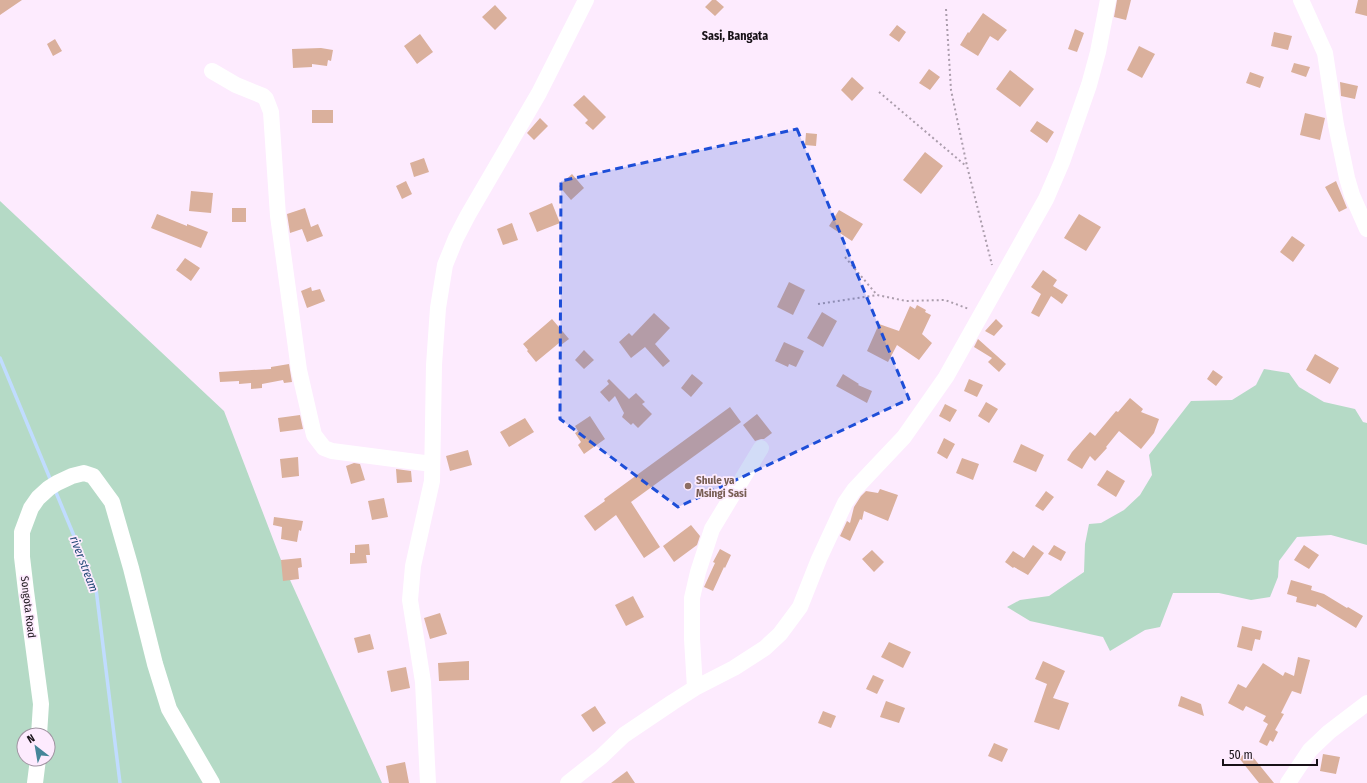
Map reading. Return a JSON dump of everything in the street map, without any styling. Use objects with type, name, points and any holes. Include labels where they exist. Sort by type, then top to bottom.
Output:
[{"type":"street","points":[[428,783],[423,682],[410,600],[413,566],[432,481],[434,365],[438,308],[445,265],[456,238],[468,215],[539,93],[586,0]]},
{"type":"street","points":[[568,783],[601,757],[624,735],[695,688],[734,668],[766,648],[780,634],[800,607],[819,559],[845,503],[854,490],[904,438],[946,377],[1046,200],[1062,162],[1095,65],[1108,0]]},
{"type":"street","points":[[1301,0],[1325,54],[1336,125],[1347,178],[1352,195],[1367,229]]},
{"type":"street","points":[[212,71],[236,85],[263,96],[268,103],[271,112],[278,216],[282,247],[299,370],[314,435],[324,448],[332,451],[432,464]]},
{"type":"street","points":[[695,688],[692,639],[692,598],[698,572],[712,529],[761,448]]},
{"type":"street","name":"Songota Road","points":[[39,727],[40,704],[22,557],[22,532],[31,508],[38,498],[53,486],[72,476],[84,473],[93,476],[112,502],[168,709],[212,783]]},
{"type":"street","points":[[1288,783],[1310,750],[1329,732],[1367,703]]},
{"type":"street","points":[[35,783],[37,767]]},
{"type":"path","points":[[946,9],[951,90],[967,166],[992,261],[996,288]]},
{"type":"path","points":[[879,92],[967,166]]},
{"type":"path","points":[[845,258],[877,295]]},
{"type":"path","points":[[818,304],[877,295],[906,301],[945,300],[981,315]]},
{"type":"highlighted area","points":[[797,129],[909,399],[678,507],[560,419],[561,181]]},
{"type":"green space","points":[[0,201],[224,411],[281,560],[382,783],[0,783]]},
{"type":"green space","points":[[1264,369],[1289,373],[1299,387],[1324,402],[1355,409],[1363,422],[1367,423],[1367,545],[1331,535],[1297,537],[1279,561],[1278,577],[1270,597],[1251,600],[1219,593],[1173,593],[1160,627],[1145,630],[1110,651],[1103,637],[1030,621],[1007,607],[1020,600],[1049,596],[1084,572],[1085,544],[1089,524],[1101,523],[1124,510],[1140,495],[1152,475],[1149,455],[1191,401],[1232,400],[1256,385]]},
{"type":"building","points":[[0,0],[22,0],[0,15]]},
{"type":"building","points":[[712,0],[716,0],[724,7],[715,16],[705,7]]},
{"type":"building","points":[[1117,0],[1131,0],[1126,20],[1114,17]]},
{"type":"building","points":[[1358,0],[1367,0],[1367,16],[1355,13]]},
{"type":"building","points":[[495,5],[507,18],[495,30],[482,17]]},
{"type":"building","points":[[983,13],[1007,30],[998,41],[990,36],[978,56],[960,45]]},
{"type":"building","points":[[897,25],[906,32],[899,42],[889,35]]},
{"type":"building","points":[[1075,29],[1084,33],[1077,52],[1068,49]]},
{"type":"building","points":[[1274,32],[1292,36],[1288,50],[1271,46]]},
{"type":"building","points":[[420,34],[433,52],[417,64],[404,46]]},
{"type":"building","points":[[55,39],[62,51],[53,56],[47,44]]},
{"type":"building","points":[[1139,46],[1155,54],[1142,78],[1127,70]]},
{"type":"building","points":[[321,48],[333,50],[331,61],[328,60],[327,66],[312,64],[312,67],[293,68],[292,49]]},
{"type":"building","points":[[1294,63],[1310,67],[1306,77],[1291,72]]},
{"type":"building","points":[[929,69],[940,77],[930,90],[919,83]]},
{"type":"building","points":[[1010,70],[1034,89],[1020,107],[996,89]]},
{"type":"building","points":[[1250,72],[1264,77],[1260,88],[1246,83]]},
{"type":"building","points":[[852,77],[864,88],[852,101],[841,90]]},
{"type":"building","points":[[1340,82],[1358,86],[1355,99],[1341,96]]},
{"type":"building","points":[[584,95],[606,117],[593,130],[585,123],[588,120],[573,105]]},
{"type":"building","points":[[312,110],[333,110],[333,123],[312,123]]},
{"type":"building","points":[[1305,113],[1325,118],[1320,140],[1300,135]]},
{"type":"building","points":[[540,118],[548,126],[534,140],[527,133]]},
{"type":"building","points":[[1037,121],[1054,132],[1047,143],[1030,131]]},
{"type":"building","points":[[806,133],[817,134],[816,146],[805,145]]},
{"type":"building","points":[[925,152],[943,166],[921,194],[903,180]]},
{"type":"building","points":[[424,158],[429,172],[414,177],[410,163]]},
{"type":"building","points":[[572,174],[584,188],[571,200],[559,186]]},
{"type":"building","points":[[406,181],[412,194],[402,199],[396,186]]},
{"type":"building","points":[[1336,181],[1347,208],[1339,212],[1325,187]]},
{"type":"building","points":[[191,191],[213,193],[211,213],[189,211]]},
{"type":"building","points":[[552,203],[560,223],[537,232],[529,213]]},
{"type":"building","points":[[232,208],[246,208],[246,222],[232,222]]},
{"type":"building","points":[[305,208],[311,227],[318,224],[323,236],[307,242],[302,229],[290,233],[287,214]]},
{"type":"building","points":[[839,210],[863,224],[852,241],[829,226]]},
{"type":"building","points":[[157,214],[187,226],[187,224],[208,232],[201,248],[151,228]]},
{"type":"building","points":[[1079,214],[1101,227],[1086,251],[1064,238]]},
{"type":"building","points":[[512,223],[518,240],[503,245],[497,229]]},
{"type":"building","points":[[1292,236],[1305,245],[1293,262],[1280,252]]},
{"type":"building","points":[[185,258],[200,268],[191,281],[176,270]]},
{"type":"building","points":[[1043,270],[1057,280],[1053,286],[1068,295],[1062,304],[1051,296],[1039,317],[1031,313],[1041,294],[1031,287]]},
{"type":"building","points":[[789,282],[805,290],[793,315],[777,307]]},
{"type":"building","points":[[311,287],[312,291],[320,289],[325,301],[307,308],[301,291]]},
{"type":"building","points":[[917,305],[931,315],[922,334],[932,343],[919,360],[897,345],[888,362],[867,351],[879,324],[899,331],[910,306],[915,309]]},
{"type":"building","points":[[822,312],[837,321],[823,347],[807,338]]},
{"type":"building","points":[[654,313],[670,328],[655,344],[670,361],[663,367],[645,347],[631,358],[619,342],[629,333],[632,336]]},
{"type":"building","points":[[552,319],[569,339],[561,345],[559,343],[536,362],[523,344]]},
{"type":"building","points":[[996,319],[1003,326],[994,336],[985,331]]},
{"type":"building","points":[[978,339],[1006,364],[999,372],[988,362],[992,358],[974,347]]},
{"type":"building","points":[[784,342],[804,351],[796,367],[789,364],[788,367],[775,361]]},
{"type":"building","points":[[584,350],[594,360],[584,369],[575,360]]},
{"type":"building","points":[[1315,354],[1339,368],[1330,384],[1306,370]]},
{"type":"building","points":[[289,364],[292,382],[284,383],[283,380],[262,384],[262,388],[251,389],[251,383],[239,384],[239,381],[220,382],[219,372],[271,369],[271,367]]},
{"type":"building","points":[[1213,370],[1223,377],[1216,386],[1207,379]]},
{"type":"building","points":[[692,374],[703,383],[691,397],[681,388]]},
{"type":"building","points":[[843,374],[859,384],[858,385],[872,391],[867,403],[836,386]]},
{"type":"building","points":[[609,379],[629,399],[636,393],[645,402],[642,404],[652,414],[638,428],[633,423],[631,425],[622,417],[624,413],[615,396],[609,402],[600,392],[609,384],[607,381]]},
{"type":"building","points":[[969,379],[983,385],[977,397],[964,391]]},
{"type":"building","points":[[1130,398],[1143,409],[1141,412],[1159,419],[1154,433],[1141,449],[1119,431],[1106,447],[1107,448],[1095,461],[1090,456],[1082,469],[1067,460],[1072,452],[1090,432],[1095,436],[1116,411],[1118,412]]},
{"type":"building","points":[[986,402],[998,409],[989,423],[978,416]]},
{"type":"building","points":[[945,404],[957,410],[950,422],[939,416]]},
{"type":"building","points":[[730,407],[741,422],[631,502],[660,547],[644,558],[616,515],[595,531],[584,516],[605,501],[604,499]]},
{"type":"building","points":[[757,414],[772,433],[764,439],[755,441],[743,425]]},
{"type":"building","points":[[300,415],[303,429],[280,432],[278,418]]},
{"type":"building","points":[[590,416],[605,439],[584,454],[578,445],[581,442],[575,433],[578,431],[575,426]]},
{"type":"building","points":[[525,418],[534,432],[509,447],[500,432]]},
{"type":"building","points":[[944,438],[955,444],[947,459],[937,453]]},
{"type":"building","points":[[1021,444],[1044,455],[1036,472],[1013,462]]},
{"type":"building","points":[[468,450],[472,465],[450,471],[446,456]]},
{"type":"building","points":[[298,457],[299,476],[282,478],[280,459]]},
{"type":"building","points":[[962,458],[979,464],[973,480],[956,473]]},
{"type":"building","points":[[354,463],[360,464],[365,480],[351,484],[346,466]]},
{"type":"building","points":[[396,469],[411,471],[412,482],[397,483]]},
{"type":"building","points":[[1107,470],[1125,481],[1116,497],[1097,485]]},
{"type":"building","points":[[880,489],[898,495],[888,521],[864,511],[862,520],[860,519],[850,541],[840,536],[847,521],[850,523],[854,507],[861,496],[866,491],[878,493]]},
{"type":"building","points":[[1046,491],[1054,497],[1043,511],[1035,506]]},
{"type":"building","points":[[384,498],[388,517],[372,520],[368,501]]},
{"type":"building","points":[[274,517],[303,521],[301,531],[299,530],[297,542],[281,539],[282,527],[273,525]]},
{"type":"building","points":[[691,525],[700,536],[697,545],[674,562],[663,546]]},
{"type":"building","points":[[369,544],[370,555],[366,555],[367,563],[350,564],[350,553],[355,553],[355,545]]},
{"type":"building","points":[[1033,545],[1044,553],[1028,575],[1014,567],[1013,568],[1005,562],[1013,551],[1024,558]]},
{"type":"building","points":[[1054,545],[1066,552],[1061,561],[1048,554]]},
{"type":"building","points":[[1304,545],[1319,555],[1309,569],[1294,560]]},
{"type":"building","points":[[720,549],[731,555],[713,591],[704,587],[715,563],[713,562]]},
{"type":"building","points":[[872,550],[884,562],[874,572],[862,559]]},
{"type":"building","points":[[301,558],[302,567],[298,568],[299,579],[283,581],[281,560]]},
{"type":"building","points":[[1291,580],[1312,586],[1311,590],[1324,594],[1363,616],[1356,628],[1317,604],[1316,607],[1296,602],[1297,597],[1287,594]]},
{"type":"building","points":[[633,596],[644,617],[626,626],[615,605]]},
{"type":"building","points":[[440,613],[447,634],[430,639],[424,618]]},
{"type":"building","points":[[1242,626],[1262,631],[1260,640],[1255,639],[1252,651],[1237,647]]},
{"type":"building","points":[[370,634],[374,649],[358,653],[354,638]]},
{"type":"building","points":[[889,642],[911,652],[903,668],[881,657]]},
{"type":"building","points":[[1298,657],[1310,660],[1301,694],[1292,691],[1281,713],[1284,714],[1275,730],[1278,732],[1273,742],[1270,740],[1267,746],[1259,742],[1268,724],[1263,721],[1266,716],[1246,706],[1243,711],[1228,703],[1238,684],[1246,688],[1263,663],[1283,676],[1285,672],[1294,676]]},
{"type":"building","points":[[469,661],[469,680],[439,681],[438,663]]},
{"type":"building","points":[[1043,661],[1065,671],[1053,698],[1069,703],[1059,730],[1034,722],[1047,684],[1035,679]]},
{"type":"building","points":[[406,667],[410,688],[391,692],[387,671]]},
{"type":"building","points":[[873,675],[884,680],[877,694],[866,689]]},
{"type":"building","points":[[1181,696],[1201,704],[1204,716],[1178,706]]},
{"type":"building","points":[[886,701],[905,708],[899,723],[880,717]]},
{"type":"building","points":[[595,706],[606,723],[593,732],[581,715]]},
{"type":"building","points":[[823,711],[836,716],[831,728],[818,723]]},
{"type":"building","points":[[994,743],[1008,749],[1002,762],[988,756]]},
{"type":"building","points":[[1248,751],[1274,783],[1259,783],[1239,758]]},
{"type":"building","points":[[1323,754],[1340,757],[1336,774],[1320,771]]},
{"type":"building","points":[[405,762],[409,783],[389,783],[386,766]]},
{"type":"building","points":[[627,771],[635,783],[611,783]]},
{"type":"waterway","name":"river stream","points":[[0,358],[51,481]]},
{"type":"waterway","name":"river stream","points":[[55,490],[96,589],[120,783]]},
{"type":"place","name":"Shule ya Msingi Sasi","points":[[688,486]]},
{"type":"district","name":"Sasi, Bangata","points":[[735,36]]}]
